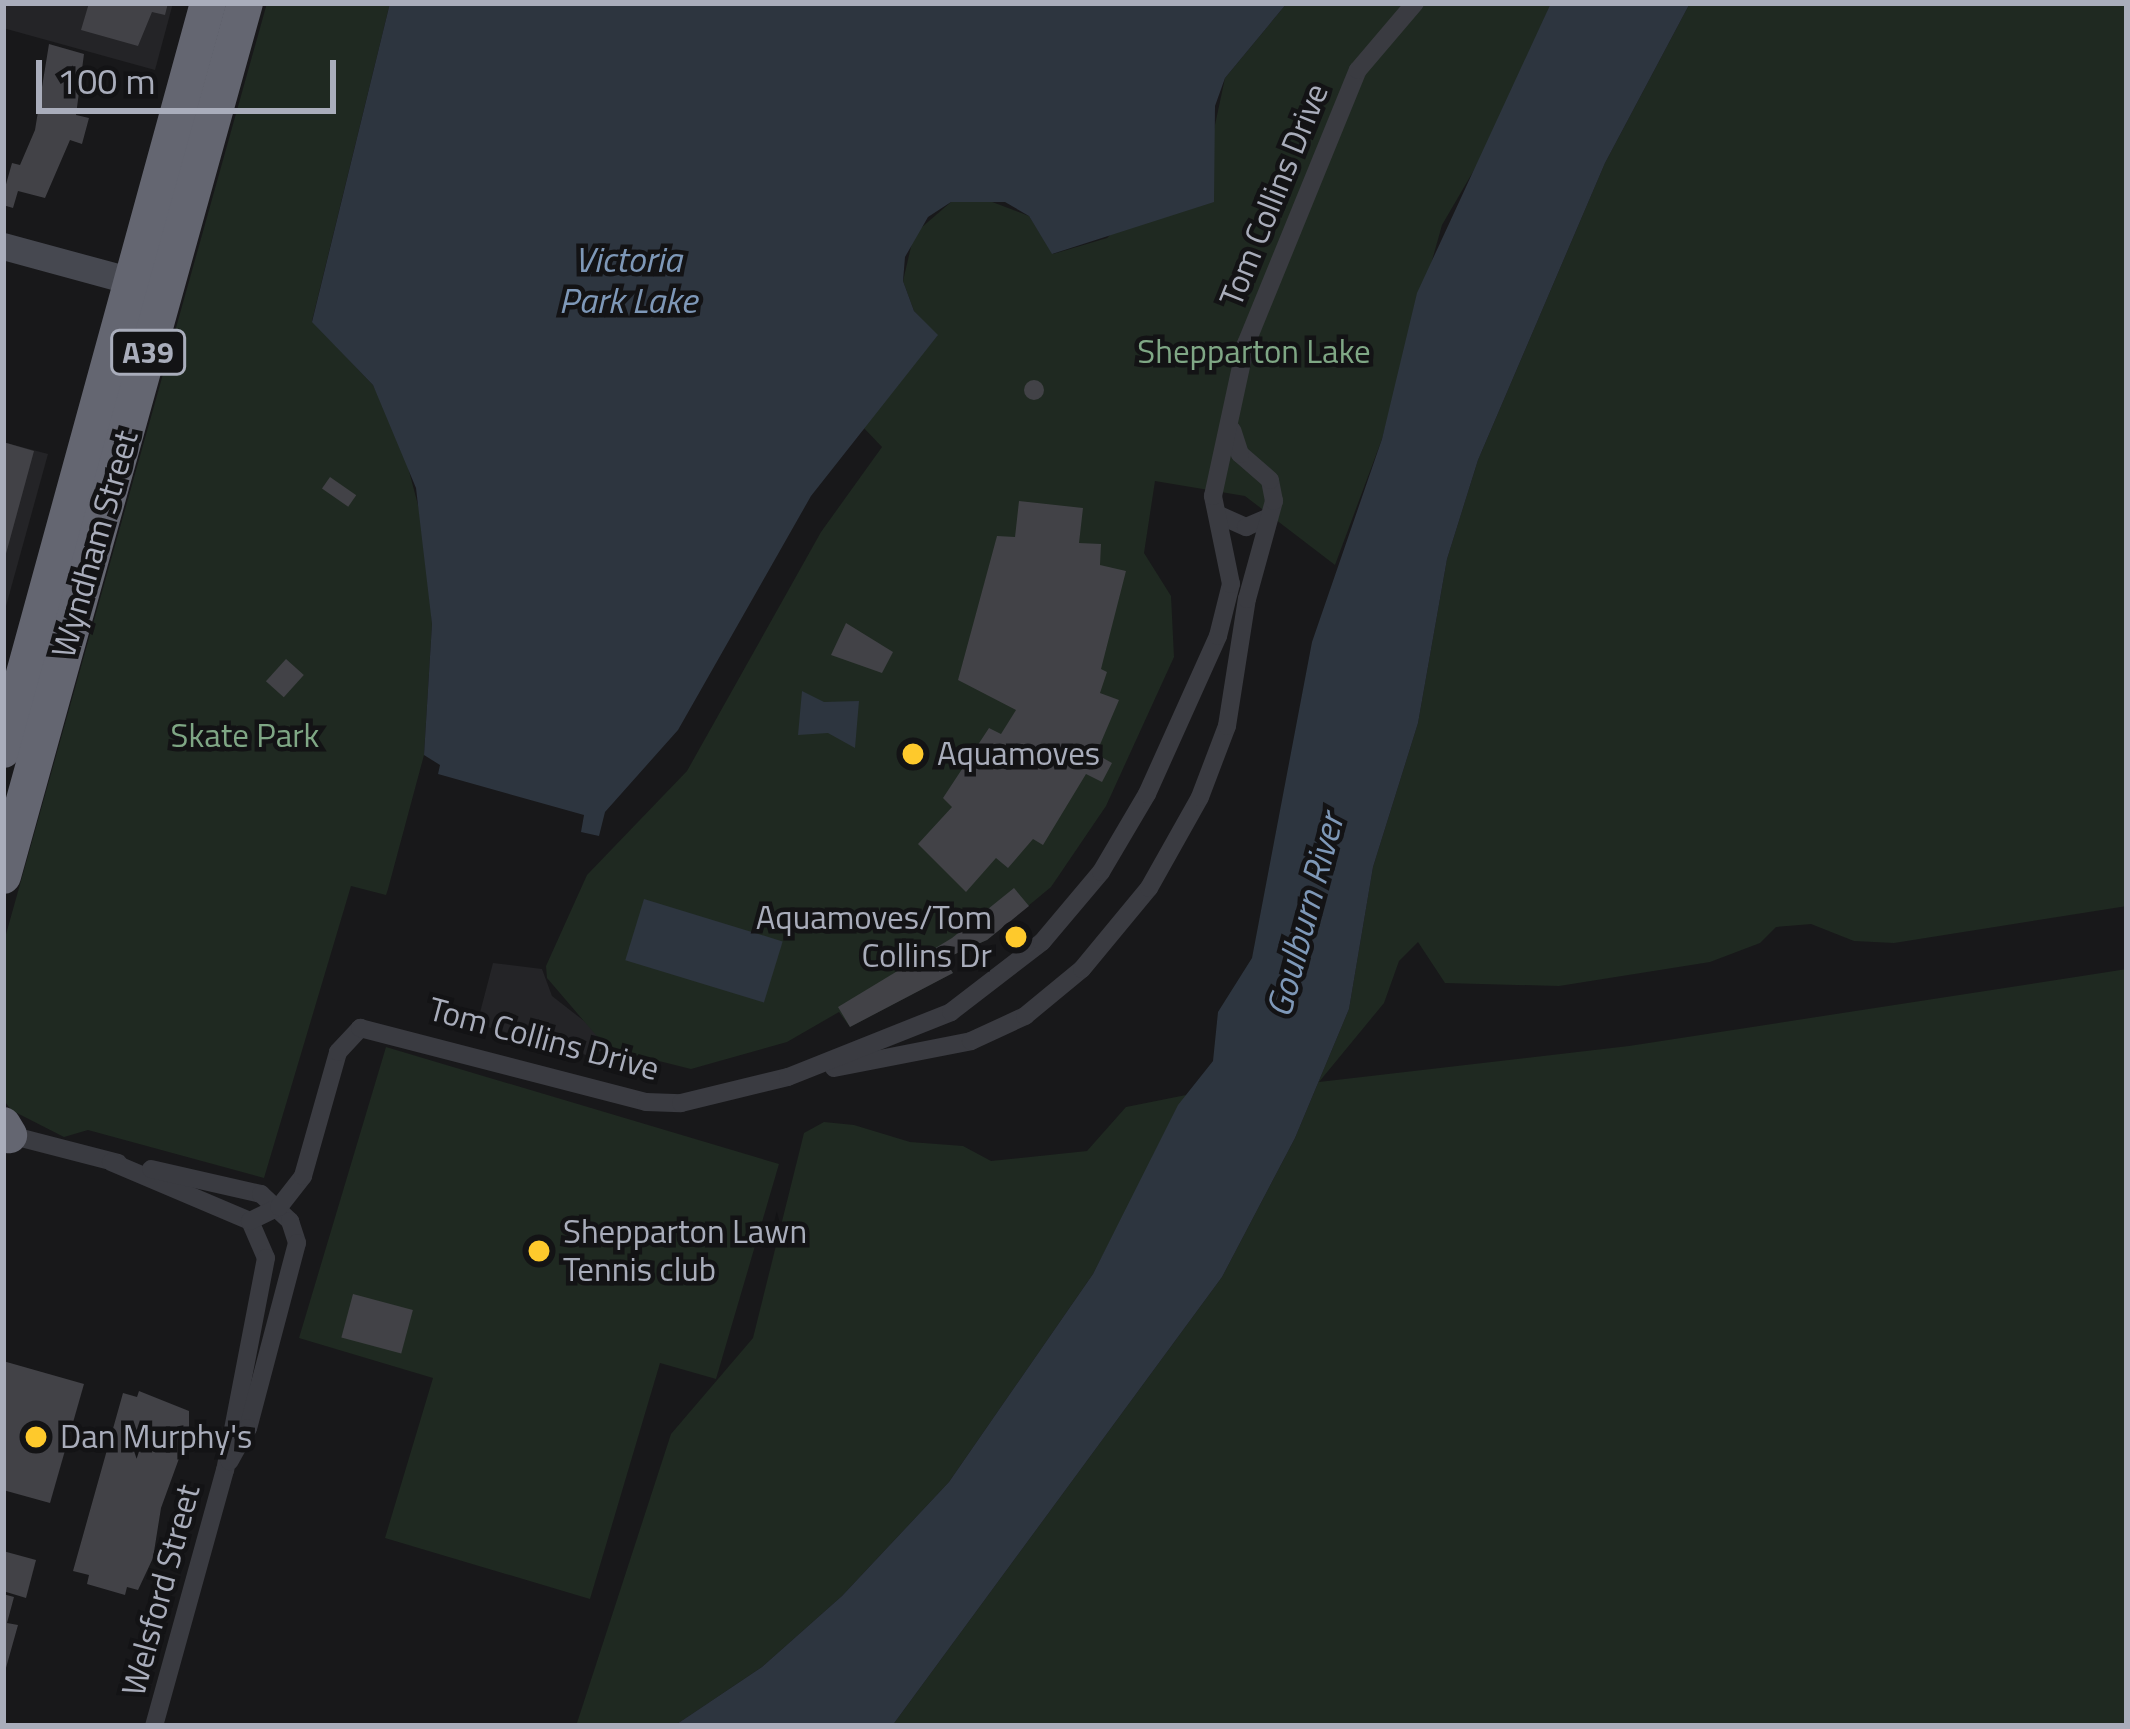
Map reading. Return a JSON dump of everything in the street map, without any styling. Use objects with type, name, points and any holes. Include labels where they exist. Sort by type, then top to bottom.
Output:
[{"type":"highway","name":"Wyndham Street","points":[[149,286],[208,3]]},
{"type":"highway","name":"Wyndham Street","points":[[3,750],[244,3]]},
{"type":"highway","name":"Wyndham Street","points":[[3,876],[24,694]]},
{"type":"street","name":"Tom Collins Drive","points":[[1219,478],[1246,344],[1273,268],[1358,70],[1414,3]]},
{"type":"street","points":[[3,246],[149,286]]},
{"type":"street","points":[[1232,430],[1274,490],[1265,519],[1246,527],[1219,515],[1213,496],[1219,478],[1235,467],[1255,468]]},
{"type":"street","name":"Tom Collins Drive","points":[[788,1077],[958,1009],[1076,906],[1147,794],[1218,636],[1232,584],[1219,515]]},
{"type":"street","name":"Tom Collins Drive","points":[[279,1207],[303,1177],[338,1052],[354,1030],[382,1028],[646,1102],[715,1099],[788,1077],[989,1034],[1054,994],[1116,930],[1182,833],[1216,759],[1238,690],[1265,519]]},
{"type":"street","points":[[5,1131],[111,1162],[232,1185],[279,1207]]},
{"type":"street","points":[[111,1162],[250,1221],[279,1207]]},
{"type":"street","name":"Welsford Street","points":[[225,1470],[248,1428],[293,1270],[297,1243],[279,1207]]},
{"type":"street","name":"Welsford Street","points":[[154,1726],[225,1470],[265,1270],[250,1221]]},
{"type":"shaded area","points":[[3,3],[173,3],[155,70],[3,28]]},
{"type":"shaded area","points":[[3,442],[48,454],[3,617]]},
{"type":"shaded area","points":[[493,963],[542,969],[552,996],[593,1028],[604,1050],[586,1055],[477,1024]]},
{"type":"green space","name":"Skate Park","points":[[267,3],[390,3],[312,321],[373,385],[401,441],[426,535],[432,624],[424,755],[388,889],[386,895],[351,886],[264,1178],[88,1130],[64,1137],[11,1110],[3,1099],[3,945]]},
{"type":"green space","name":"Shepparton Lake","points":[[1287,3],[1551,3],[1499,127],[1442,225],[1382,439],[1335,565],[1245,496],[1155,481],[1144,553],[1171,596],[1174,657],[1106,806],[1051,887],[987,940],[944,959],[953,973],[850,1027],[839,1012],[787,1042],[691,1069],[607,1048],[547,978],[546,966],[587,875],[687,771],[821,532],[882,447],[862,426],[937,336],[914,311],[903,281],[914,234],[951,202],[979,197],[1029,216],[1053,254],[1107,238],[1212,139],[1225,78]]},
{"type":"green space","points":[[1690,3],[2127,3],[2127,906],[1894,943],[1854,941],[1811,924],[1776,927],[1760,943],[1710,962],[1559,986],[1445,983],[1418,942],[1399,961],[1384,1003],[1319,1082],[1629,1046],[2127,969],[2127,1726],[892,1726],[1222,1277],[1295,1138],[1349,1009],[1373,867],[1418,723],[1447,559],[1478,460],[1605,163]]},
{"type":"green space","name":"Shepparton Lawn Tennis club","points":[[386,1047],[779,1164],[716,1379],[660,1363],[590,1599],[385,1538],[433,1378],[299,1338]]},
{"type":"green space","points":[[1186,1095],[1093,1274],[949,1482],[842,1596],[762,1667],[674,1726],[576,1726],[671,1434],[753,1338],[804,1133],[824,1122],[854,1125],[910,1142],[963,1146],[991,1161],[1087,1151],[1126,1107]]},
{"type":"water","name":"Victoria Park Lake","points":[[390,3],[1287,3],[1225,78],[1215,106],[1214,202],[1052,254],[1029,216],[1005,202],[951,202],[928,217],[905,257],[903,281],[914,311],[938,335],[811,496],[678,730],[605,812],[599,836],[581,832],[584,815],[438,774],[440,765],[424,755],[432,624],[416,488],[373,385],[312,322]]},
{"type":"water","name":"Goulburn River","points":[[1551,3],[1690,3],[1605,163],[1478,460],[1447,559],[1418,723],[1373,867],[1349,1009],[1295,1138],[1222,1277],[892,1726],[674,1726],[762,1667],[842,1596],[949,1482],[1093,1274],[1178,1105],[1213,1061],[1218,1012],[1252,958],[1312,642],[1382,439],[1417,293]]},
{"type":"water","points":[[802,691],[824,702],[859,701],[855,748],[828,733],[798,735]]},
{"type":"water","points":[[644,899],[783,941],[764,1003],[625,960]]},
{"type":"building","points":[[89,3],[168,3],[165,15],[152,12],[138,46],[81,30]]},
{"type":"building","points":[[49,44],[84,54],[76,115],[89,118],[82,144],[70,140],[45,198],[18,191],[13,208],[3,205],[3,195],[12,163],[20,165],[35,130]]},
{"type":"building","points":[[1034,380],[1044,390],[1034,400],[1024,390]]},
{"type":"building","points":[[3,442],[34,451],[4,561],[3,561]]},
{"type":"building","points":[[330,477],[356,495],[348,507],[322,488]]},
{"type":"building","name":"Aquamoves","points":[[1019,501],[1083,508],[1079,543],[1101,544],[1100,565],[1126,571],[1101,669],[1107,672],[1100,693],[1119,700],[1096,754],[1112,763],[1102,782],[1086,774],[1043,845],[1033,839],[1008,868],[996,858],[966,892],[918,844],[952,807],[943,798],[989,728],[1001,734],[1016,710],[958,680],[997,536],[1015,537]]},
{"type":"building","points":[[846,623],[893,652],[882,673],[831,655]]},
{"type":"building","points":[[286,659],[304,675],[284,697],[266,681]]},
{"type":"building","points":[[1014,888],[1029,906],[987,940],[944,959],[953,973],[850,1027],[838,1007],[952,938]]},
{"type":"building","points":[[353,1294],[413,1310],[401,1354],[341,1337]]},
{"type":"building","name":"Dan Murphy's","points":[[3,1361],[84,1384],[50,1503],[3,1490]]},
{"type":"building","points":[[139,1391],[189,1411],[189,1431],[161,1508],[153,1558],[138,1590],[127,1587],[125,1595],[87,1584],[89,1575],[73,1571],[123,1393],[137,1397]]},
{"type":"building","points":[[3,1551],[36,1560],[26,1598],[3,1591]]},
{"type":"building","points":[[3,1594],[14,1597],[7,1623],[18,1625],[4,1675]]},
{"type":"place","name":"Aquamoves","points":[[913,754]]},
{"type":"place","name":"Aquamoves/Tom Collins Dr","points":[[1016,937]]},
{"type":"place","name":"Shepparton Lawn Tennis club","points":[[539,1251]]},
{"type":"place","name":"Dan Murphy's","points":[[36,1437]]}]
